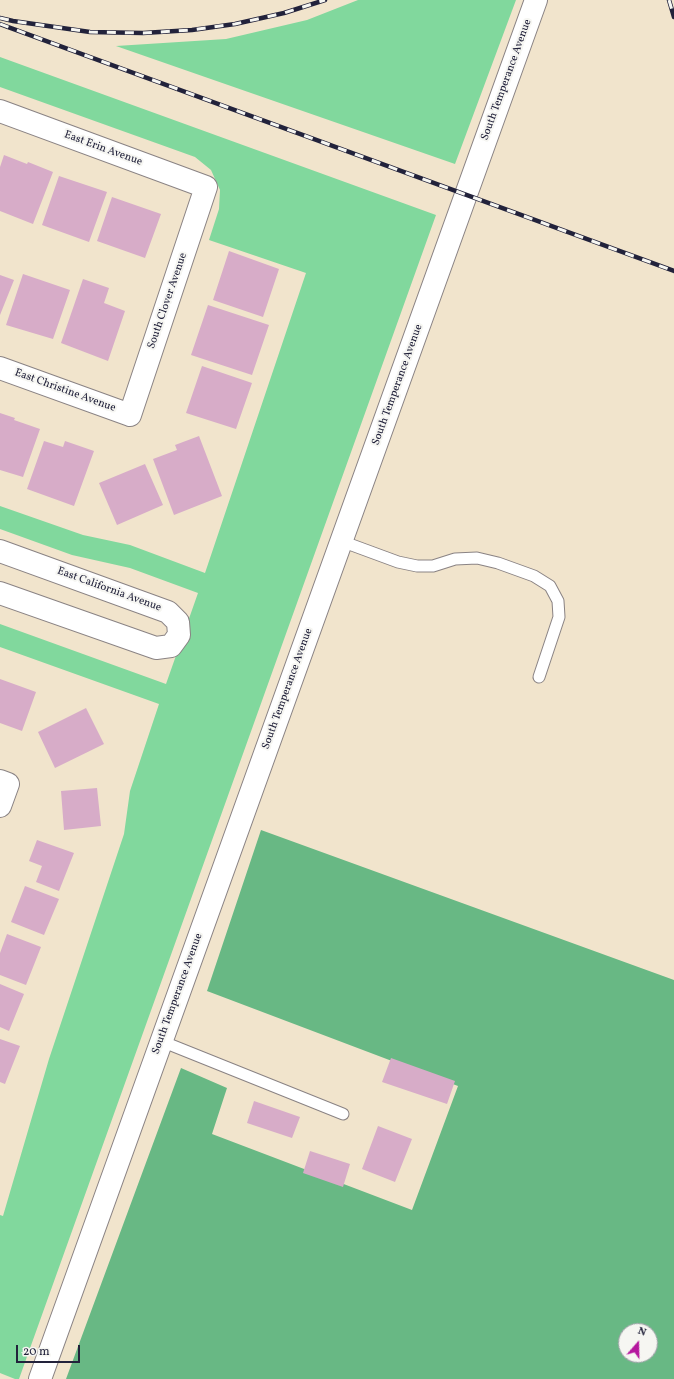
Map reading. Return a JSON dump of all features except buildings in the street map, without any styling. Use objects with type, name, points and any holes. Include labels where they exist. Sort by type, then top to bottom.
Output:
[{"type":"main road","name":"South Temperance Avenue","points":[[40,1379],[536,0]]},
{"type":"main road","name":"East Erin Avenue","points":[[0,111],[206,188]]},
{"type":"main road","name":"South Clover Avenue","points":[[130,415],[206,188]]},
{"type":"main road","name":"East Christine Avenue","points":[[0,368],[130,415]]},
{"type":"main road","name":"East California Avenue","points":[[0,551],[168,612],[178,622],[178,635],[171,646],[156,648],[0,593]]},
{"type":"main road","points":[[0,806],[4,782]]},
{"type":"lane","points":[[341,541],[398,562],[417,566],[433,566],[455,559],[477,558],[498,562],[534,576],[550,586],[558,600],[559,617],[539,677]]},
{"type":"lane","points":[[161,1041],[343,1114]]},
{"type":"green space","points":[[358,0],[516,0],[455,164],[116,46],[226,39],[307,20]]},
{"type":"green space","points":[[0,57],[436,215],[19,1379],[15,1379],[0,1373],[0,1215],[3,1216],[49,1059],[124,834],[130,791],[159,704],[0,647],[0,624],[166,684],[198,593],[130,568],[72,555],[0,529],[0,506],[83,535],[130,545],[205,573],[306,273],[209,240],[219,209],[220,190],[211,170],[195,157],[0,87]]},
{"type":"green space","points":[[261,830],[674,980],[674,1379],[66,1379],[181,1068],[227,1088],[212,1134],[412,1210],[458,1086],[207,991]]},
{"type":"railway","points":[[0,18],[90,32],[143,33],[192,30],[235,24],[284,13],[325,0]]},
{"type":"railway","points":[[669,0],[674,17]]},
{"type":"railway","points":[[0,24],[674,271]]}]
